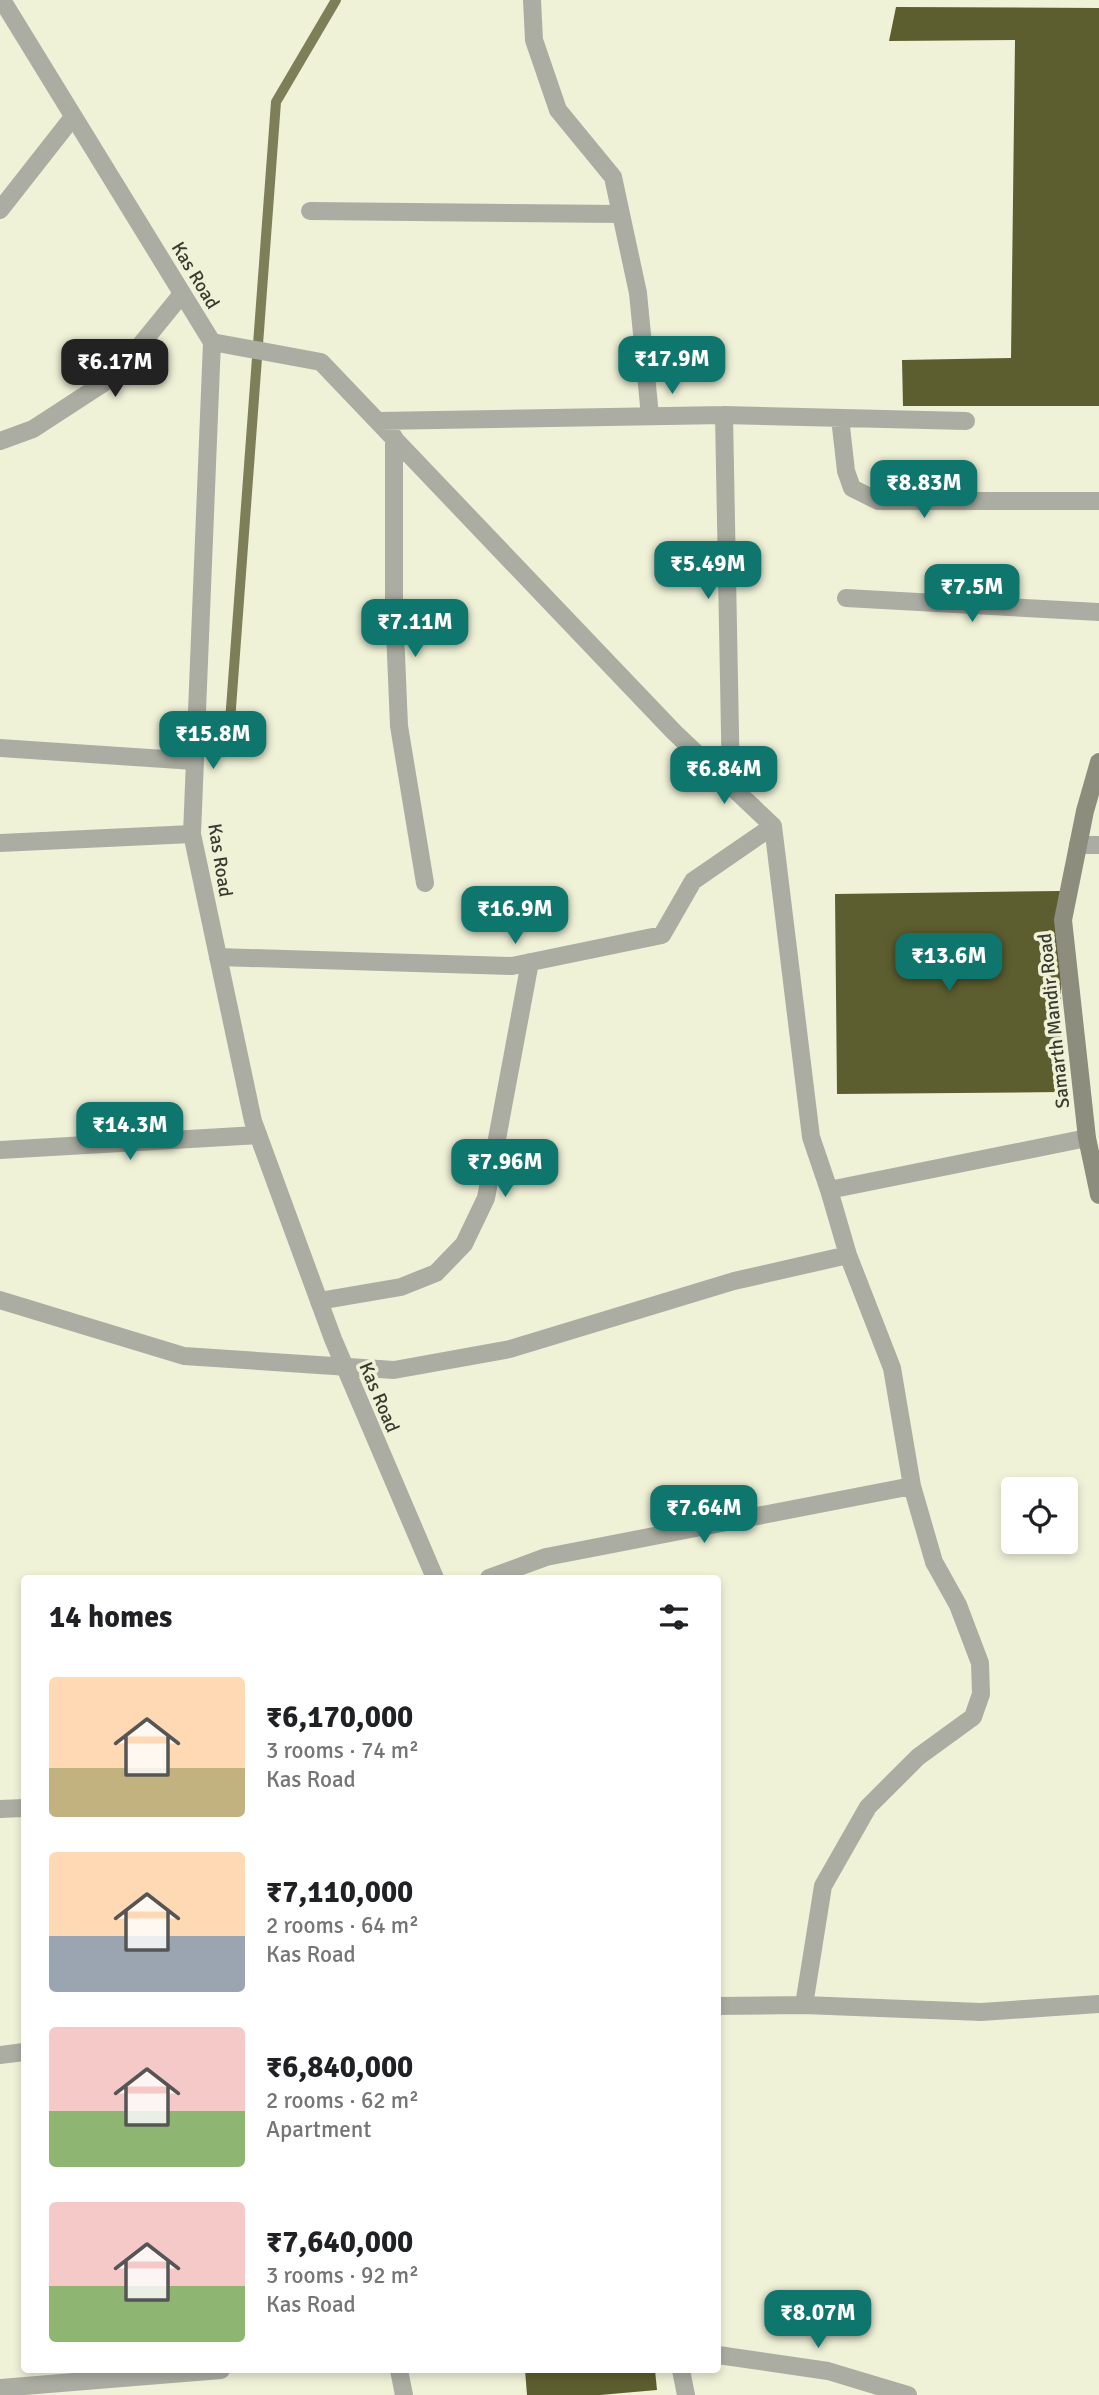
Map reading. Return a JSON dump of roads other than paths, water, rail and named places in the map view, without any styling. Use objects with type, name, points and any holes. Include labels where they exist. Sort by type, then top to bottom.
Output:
[{"type":"main road","name":"Samarth Mandir Road","points":[[1099,762],[1085,811],[1063,920],[1099,1195]]},
{"type":"street","name":"Kas Road","points":[[2,0],[212,342],[192,834],[253,1121],[344,1366],[434,1575]]},
{"type":"street","points":[[532,0],[534,40],[558,110],[613,177],[638,293],[650,416]]},
{"type":"street","points":[[0,210],[73,117]]},
{"type":"street","points":[[310,211],[621,214]]},
{"type":"street","points":[[0,442],[33,429],[116,375],[183,294]]},
{"type":"street","points":[[212,342],[321,362],[674,732],[773,826],[811,1137],[848,1255],[892,1368],[912,1486],[934,1562],[958,1605],[980,1663],[981,1694],[973,1717],[918,1757],[867,1807],[823,1885],[804,2005]]},
{"type":"street","points":[[724,415],[731,786]]},
{"type":"street","points":[[378,421],[724,415],[966,421]]},
{"type":"street","points":[[839,418],[846,471],[852,488],[878,501],[1099,501]]},
{"type":"street","points":[[394,437],[394,607],[399,726],[425,883]]},
{"type":"street","points":[[846,598],[1099,612]]},
{"type":"street","points":[[0,748],[194,761]]},
{"type":"street","points":[[218,957],[512,966],[662,936],[693,881],[773,826]]},
{"type":"street","points":[[0,843],[192,834]]},
{"type":"street","points":[[1078,845],[1099,845]]},
{"type":"street","points":[[319,1301],[401,1287],[436,1273],[464,1244],[486,1198],[530,962]]},
{"type":"street","points":[[829,1190],[1091,1130]]},
{"type":"street","points":[[0,1150],[258,1135]]},
{"type":"street","points":[[0,1300],[184,1356],[394,1370],[510,1349],[734,1281],[848,1255]]},
{"type":"street","points":[[497,1575],[546,1557],[912,1486]]},
{"type":"street","points":[[0,1809],[21,1808]]},
{"type":"street","points":[[721,2006],[804,2005],[981,2012],[1099,2004]]},
{"type":"street","points":[[0,2055],[21,2052]]},
{"type":"street","points":[[721,2355],[828,2371],[908,2395]]},
{"type":"street","points":[[10,2390],[189,2373]]},
{"type":"street","points":[[400,2373],[404,2395]]},
{"type":"street","points":[[682,2373],[686,2395]]},
{"type":"waterway","points":[[229,735],[276,102],[336,0]]}]
